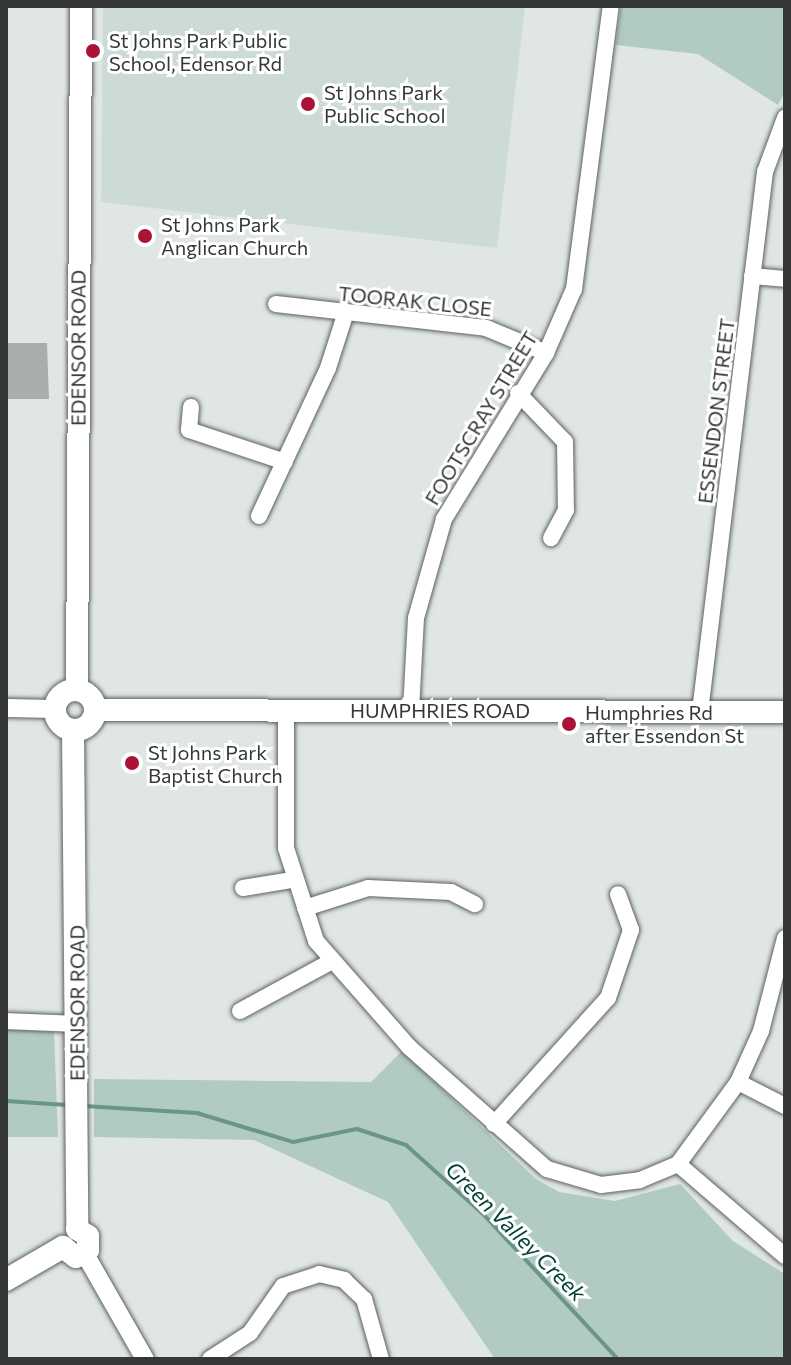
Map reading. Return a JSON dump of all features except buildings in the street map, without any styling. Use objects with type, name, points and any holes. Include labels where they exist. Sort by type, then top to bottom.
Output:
[{"type":"main road","name":"EDENSOR ROAD","points":[[77,690],[81,6]]},
{"type":"main road","points":[[77,690],[95,710],[86,727],[73,730],[58,722],[55,709],[64,694],[77,690]]},
{"type":"main road","name":"HUMPHRIES ROAD","points":[[95,710],[785,712]]},
{"type":"main road","name":"EDENSOR ROAD","points":[[73,730],[77,1229]]},
{"type":"main road","points":[[77,1229],[88,1236],[85,1254],[72,1256],[63,1247],[65,1234],[77,1229]]},
{"type":"main road","points":[[6,1280],[63,1247]]},
{"type":"street","name":"FOOTSCRAY STREET","points":[[411,710],[416,618],[433,549],[459,488],[546,353],[580,267],[611,6]]},
{"type":"street","name":"ESSENDON STREET","points":[[700,712],[765,172],[785,118]]},
{"type":"street","points":[[752,276],[785,279]]},
{"type":"street","name":"TOORAK CLOSE","points":[[276,304],[345,315],[486,328],[546,353]]},
{"type":"street","points":[[259,516],[285,462],[345,315]]},
{"type":"street","points":[[518,393],[565,442],[566,510],[551,538]]},
{"type":"street","points":[[191,407],[189,430],[285,462]]},
{"type":"street","points":[[6,708],[55,709]]},
{"type":"street","points":[[286,710],[286,848],[292,880],[316,941],[373,1011],[547,1169],[601,1185],[640,1180],[678,1164],[738,1082],[773,994],[785,938]]},
{"type":"street","points":[[243,888],[292,880]]},
{"type":"street","points":[[305,908],[368,888],[451,892],[475,904]]},
{"type":"street","points":[[494,1124],[608,998],[631,930],[618,894]]},
{"type":"street","points":[[240,1011],[332,961]]},
{"type":"street","points":[[6,1021],[77,1024]]},
{"type":"street","points":[[738,1082],[785,1106]]},
{"type":"street","points":[[678,1164],[785,1256]]},
{"type":"street","points":[[85,1254],[145,1359]]},
{"type":"street","points":[[210,1359],[250,1333],[283,1286],[319,1274],[344,1280],[364,1299],[381,1359]]},
{"type":"shaded area","name":"St Johns Park Public School","points":[[103,6],[525,6],[497,248],[101,202]]},
{"type":"green space","points":[[621,6],[785,6],[785,92],[778,105],[698,54],[616,45]]},
{"type":"green space","points":[[6,1029],[54,1032],[58,1137],[6,1137]]},
{"type":"green space","points":[[402,1051],[536,1179],[559,1192],[615,1201],[680,1184],[733,1241],[785,1274],[785,1359],[495,1359],[388,1202],[254,1140],[94,1137],[94,1079],[371,1082]]},
{"type":"waterway","name":"Green Valley Creek","points":[[6,1101],[67,1105]]},
{"type":"waterway","name":"Green Valley Creek","points":[[84,1106],[197,1113],[293,1142],[357,1129],[406,1145],[484,1215],[618,1359]]},
{"type":"place","name":"St Johns Park Public School, Edensor Rd","points":[[93,51]]},
{"type":"place","name":"St Johns Park Public School","points":[[308,104]]},
{"type":"place","name":"St Johns Park Anglican Church","points":[[145,236]]},
{"type":"place","name":"Humphries Rd after Essendon St","points":[[569,724]]},
{"type":"place","name":"St Johns Park Baptist Church","points":[[132,763]]}]
